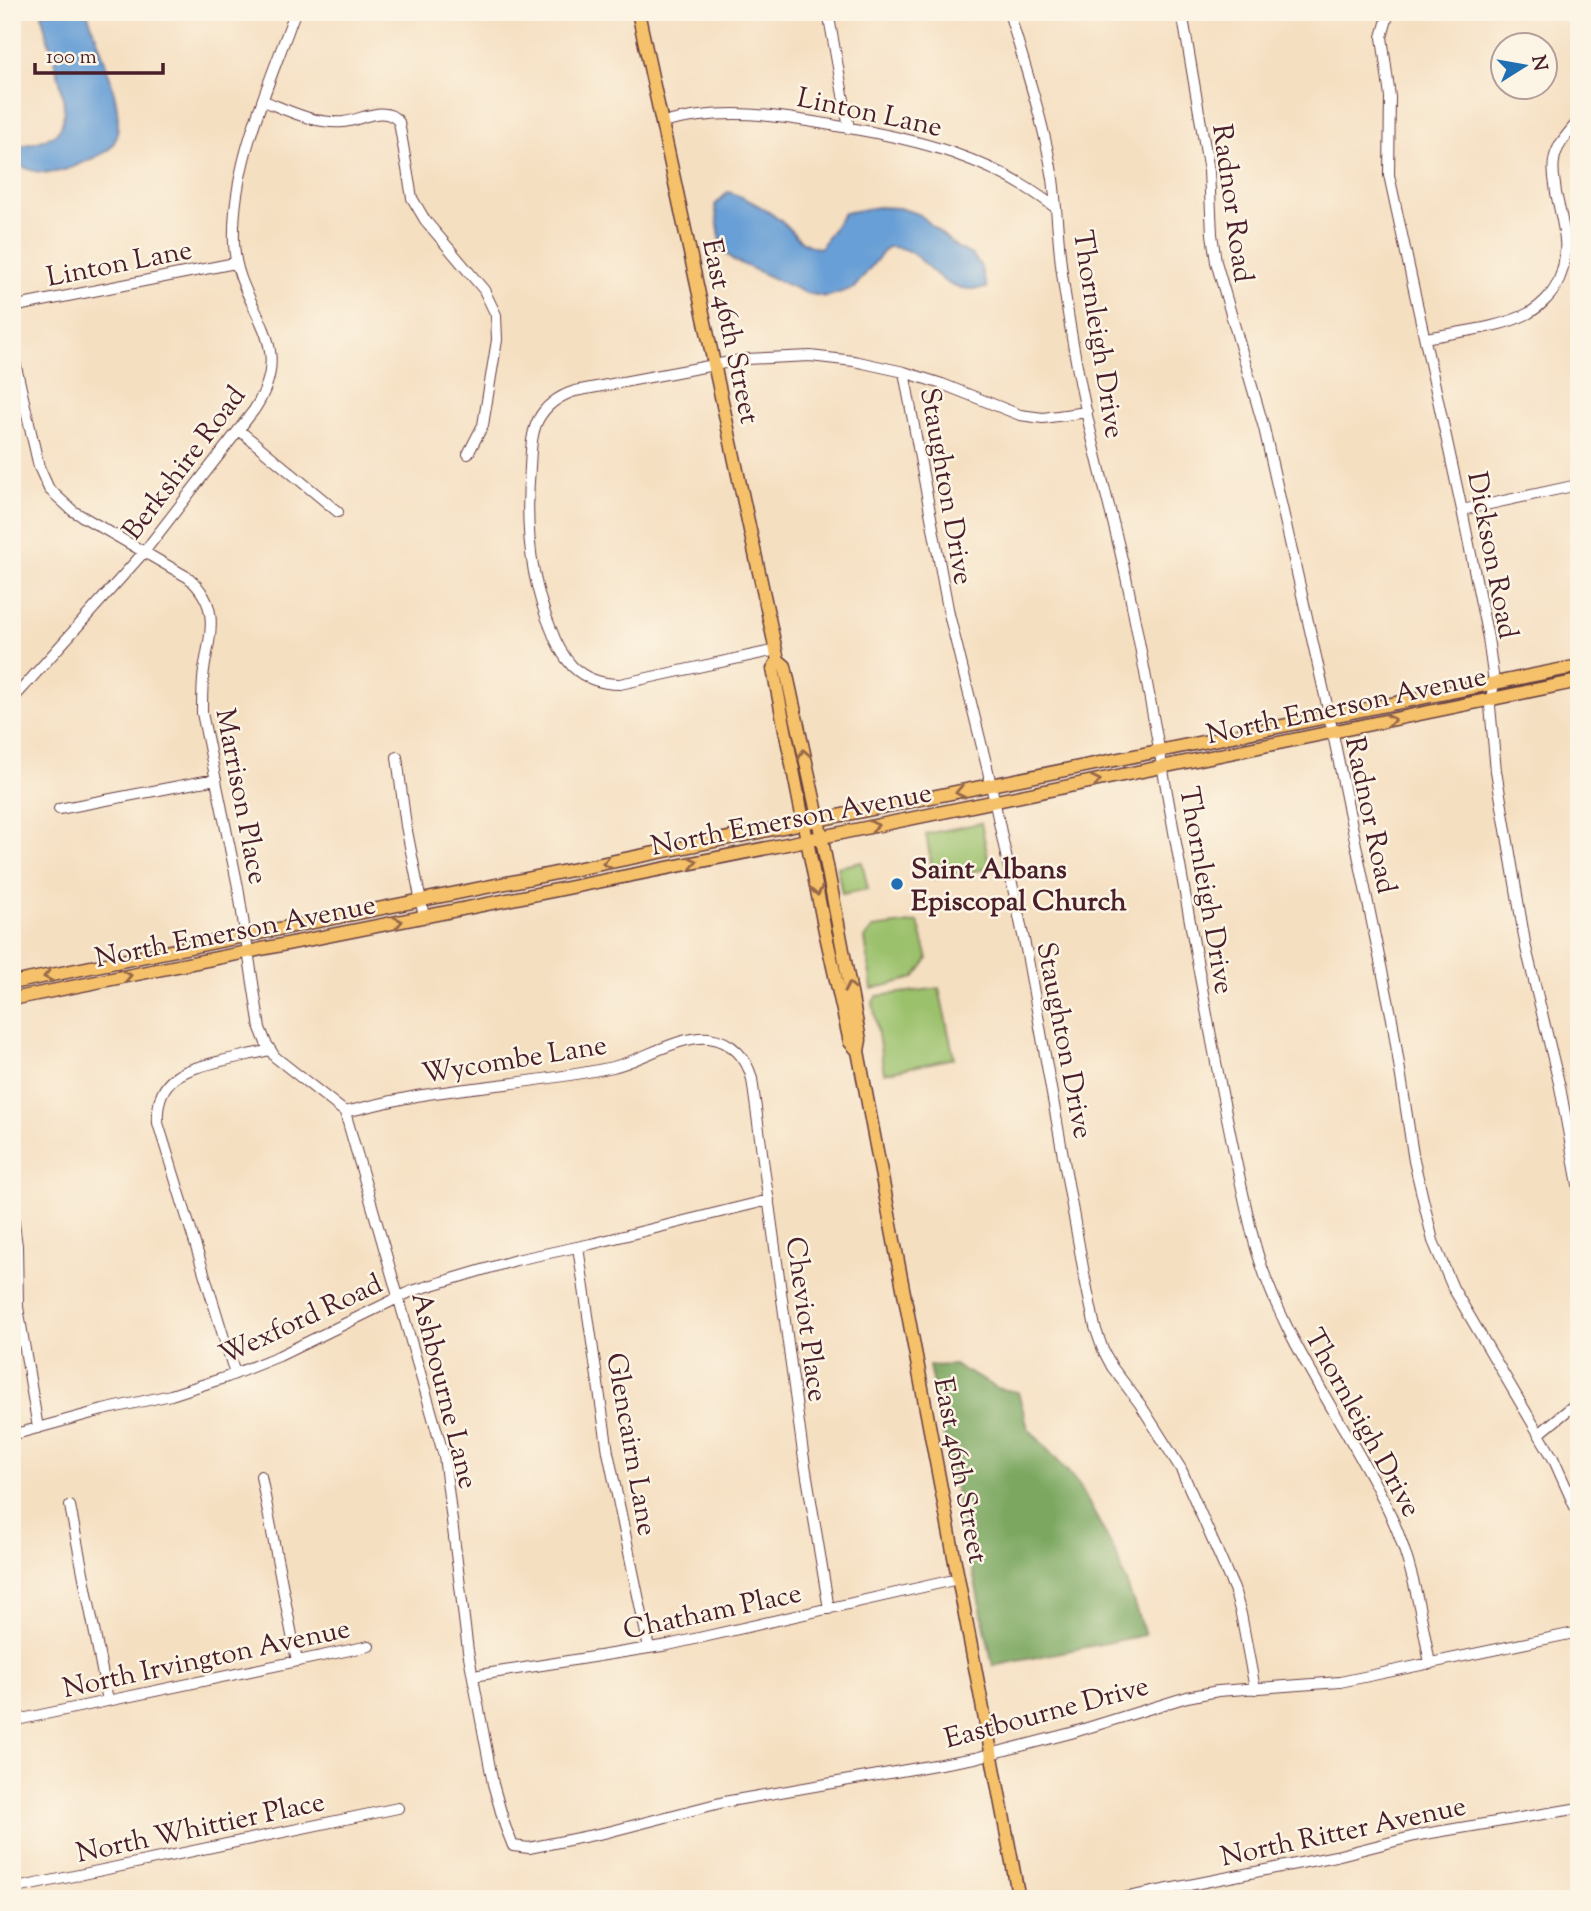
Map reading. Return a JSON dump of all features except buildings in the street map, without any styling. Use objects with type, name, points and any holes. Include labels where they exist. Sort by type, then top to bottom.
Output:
[{"type":"main road","name":"East 46th Street","points":[[638,12],[777,655],[785,666],[818,821],[860,1040],[858,1051],[1019,1899]]},
{"type":"main road","name":"East 46th Street","points":[[777,655],[773,669],[803,824],[850,1042],[858,1051]]},
{"type":"main road","name":"North Emerson Avenue","points":[[12,983],[1579,666]]},
{"type":"main road","name":"North Emerson Avenue","points":[[12,999],[807,840],[1579,681]]},
{"type":"street","name":"Berkshire Road","points":[[12,700],[144,552],[239,430],[266,390],[271,362],[264,327],[235,263],[234,219],[246,155],[295,12]]},
{"type":"street","points":[[828,12],[849,128]]},
{"type":"street","name":"Thornleigh Drive","points":[[1009,12],[1041,124],[1056,208],[1066,302],[1087,412],[1125,570],[1202,988],[1251,1228],[1262,1270],[1287,1329],[1377,1486],[1396,1525],[1413,1573],[1430,1664]]},
{"type":"street","name":"Radnor Road","points":[[1182,12],[1209,171],[1216,262],[1264,428],[1329,716],[1392,1018],[1414,1161],[1433,1241],[1452,1289],[1539,1434],[1579,1517]]},
{"type":"street","name":"Dickson Road","points":[[1389,12],[1382,37],[1390,97],[1387,165],[1488,638],[1494,682],[1490,700],[1496,771],[1526,948],[1560,1087],[1579,1190]]},
{"type":"street","points":[[264,102],[323,121],[348,121],[384,112],[400,122],[412,198],[425,220],[484,290],[496,315],[497,340],[482,425],[468,454]]},
{"type":"street","name":"Linton Lane","points":[[662,123],[700,115],[751,113],[914,140],[963,156],[1017,181],[1056,208]]},
{"type":"street","points":[[1425,338],[1508,321],[1529,313],[1551,294],[1565,267],[1566,256],[1553,162],[1556,151],[1579,120]]},
{"type":"street","name":"Linton Lane","points":[[12,307],[235,263]]},
{"type":"street","name":"Marrison Place","points":[[12,349],[39,467],[49,489],[74,512],[189,578],[202,593],[210,611],[212,631],[201,701],[246,936],[260,1028],[270,1050]]},
{"type":"street","points":[[777,655],[624,683],[601,682],[579,673],[563,656],[548,623],[535,581],[529,542],[527,495],[534,430],[545,410],[556,399],[575,391],[762,357],[810,356],[854,361],[904,372],[1020,415],[1043,418],[1087,412]]},
{"type":"street","name":"Staughton Drive","points":[[904,372],[949,614],[991,786],[1034,991],[1095,1327],[1112,1367],[1160,1434],[1190,1487],[1234,1589],[1255,1689]]},
{"type":"street","points":[[239,430],[338,512]]},
{"type":"street","points":[[1462,510],[1577,485]]},
{"type":"street","points":[[397,757],[406,826],[424,917]]},
{"type":"street","points":[[60,809],[216,779]]},
{"type":"street","name":"Wycombe Lane","points":[[345,1112],[422,1095],[566,1076],[617,1066],[699,1038],[715,1039],[727,1044]]},
{"type":"street","name":"Cheviot Place","points":[[727,1044],[743,1057],[751,1075],[803,1453],[830,1609]]},
{"type":"street","points":[[235,1374],[158,1123],[158,1107],[167,1084],[183,1071],[270,1050],[281,1062],[345,1112]]},
{"type":"street","name":"Ashbourne Lane","points":[[345,1112],[444,1456],[452,1507],[460,1598],[493,1784],[513,1846],[528,1848]]},
{"type":"street","name":"Wexford Road","points":[[12,1435],[172,1395],[235,1374],[279,1356],[412,1291],[504,1263],[769,1200]]},
{"type":"street","points":[[12,1208],[17,1246],[18,1307],[38,1428]]},
{"type":"street","name":"Glencairn Lane","points":[[578,1247],[587,1292],[597,1387],[608,1452],[649,1648]]},
{"type":"street","points":[[1539,1434],[1579,1401]]},
{"type":"street","points":[[261,1476],[297,1661]]},
{"type":"street","points":[[70,1506],[108,1700]]},
{"type":"street","name":"Chatham Place","points":[[473,1675],[649,1648],[958,1579]]},
{"type":"street","name":"Eastbourne Drive","points":[[528,1848],[797,1787],[882,1776],[991,1753],[1186,1697],[1340,1682],[1579,1632]]},
{"type":"street","name":"North Irvington Avenue","points":[[12,1721],[369,1646]]},
{"type":"street","name":"North Whittier Place","points":[[12,1889],[398,1808]]},
{"type":"street","name":"North Ritter Avenue","points":[[1118,1899],[1336,1856],[1419,1835],[1579,1808]]},
{"type":"green space","points":[[981,823],[990,868],[934,879],[926,834]]},
{"type":"green space","points":[[862,862],[868,889],[842,894],[837,867]]},
{"type":"green space","points":[[918,922],[928,959],[914,978],[872,989],[865,938],[873,928]]},
{"type":"green space","points":[[939,988],[954,1058],[884,1073],[873,1002],[877,996]]},
{"type":"green space","points":[[954,1365],[997,1388],[1018,1392],[1028,1428],[1078,1483],[1116,1554],[1145,1635],[993,1666],[929,1366]]},
{"type":"water","points":[[42,12],[87,12],[111,81],[118,119],[117,135],[111,147],[73,167],[51,172],[37,172],[16,163],[20,146],[48,138],[56,133],[62,123],[62,93]]},
{"type":"water","points":[[728,192],[762,208],[781,221],[802,242],[820,248],[844,213],[878,207],[899,208],[918,214],[958,248],[972,255],[980,265],[987,288],[966,289],[953,286],[908,251],[887,247],[854,288],[826,297],[806,293],[733,260],[722,249],[715,205]]},
{"type":"place","name":"Saint Albans Episcopal Church","points":[[897,884]]}]
